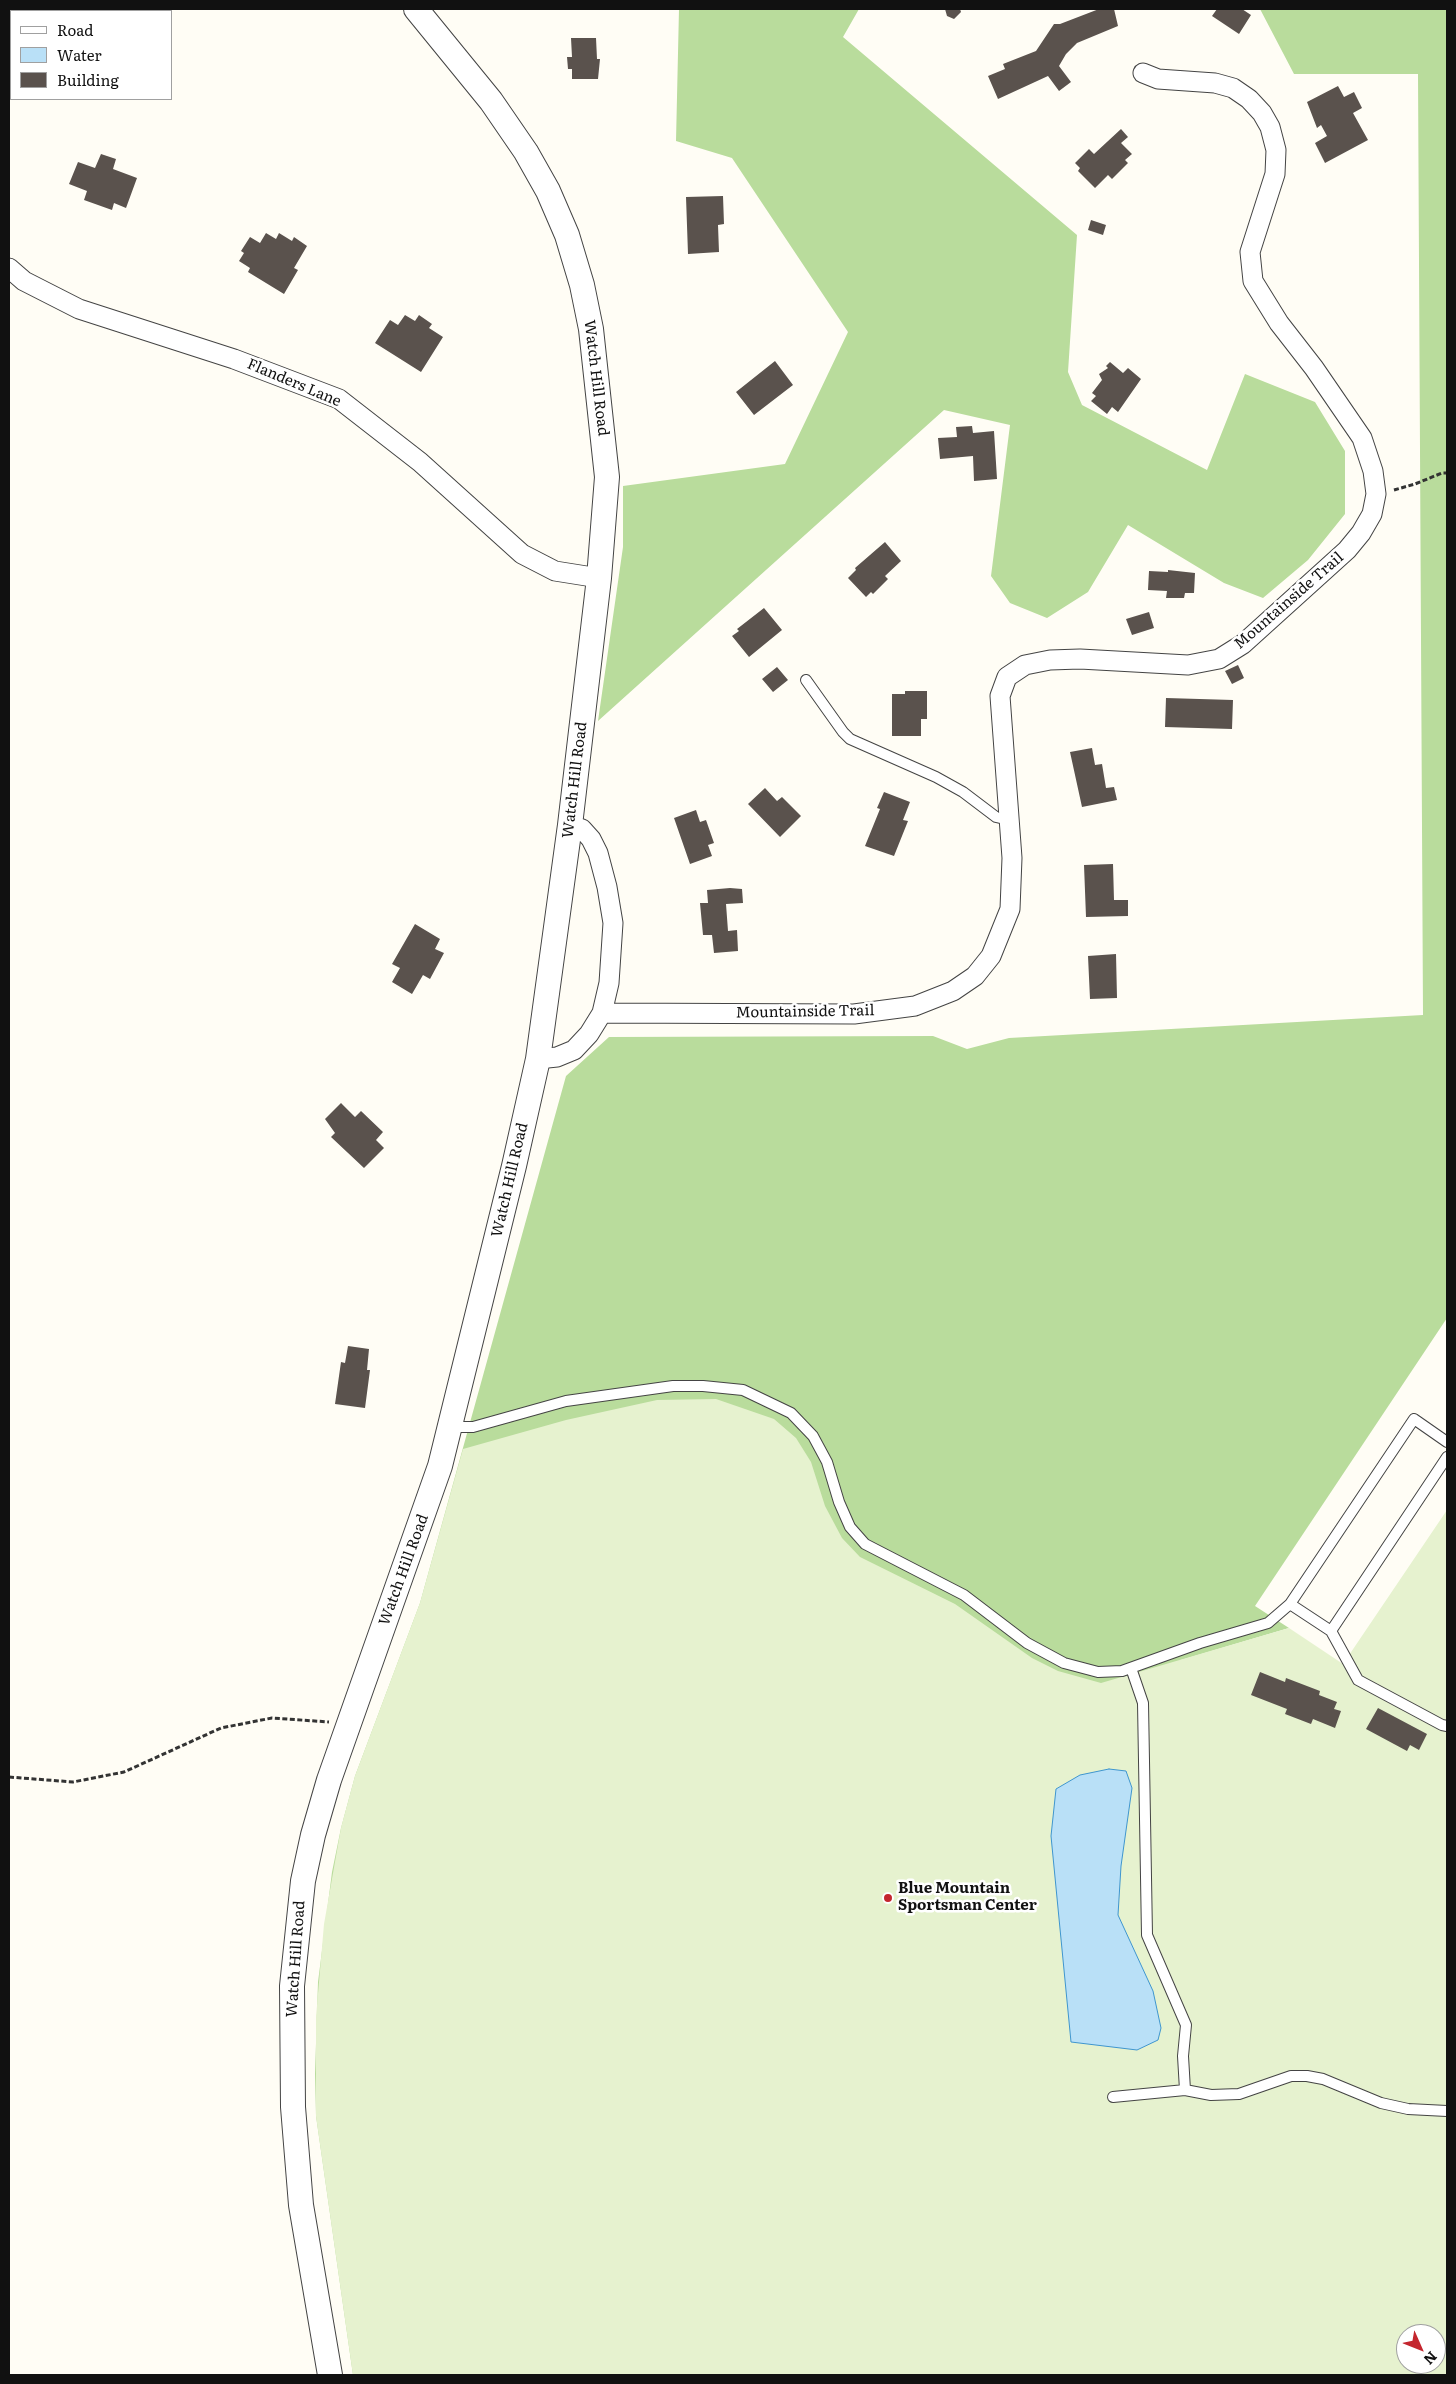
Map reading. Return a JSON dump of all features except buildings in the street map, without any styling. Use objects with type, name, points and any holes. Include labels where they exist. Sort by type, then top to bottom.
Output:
[{"type":"street","name":"Watch Hill Road","points":[[330,2375],[314,2285],[299,2181],[292,2088],[292,1986],[301,1898],[313,1834],[349,1724],[420,1525],[450,1428],[538,1059],[570,825],[600,578],[607,477],[591,329],[582,285],[567,235],[548,191],[526,152],[491,101],[416,9]]},
{"type":"street","name":"Mountainside Trail","points":[[602,1013],[854,1014],[915,1006],[953,991],[975,976],[991,956],[1010,910],[1012,858],[1000,696],[1007,677],[1025,666],[1050,660],[1080,659],[1188,665],[1219,659],[1243,644],[1347,550],[1361,533],[1372,514],[1376,494],[1374,471],[1362,438],[1314,368],[1279,323],[1253,281],[1250,252],[1275,174],[1276,150],[1270,127],[1262,113],[1249,98],[1233,88],[1215,83],[1158,79],[1143,73]]},
{"type":"street","name":"Flanders Lane","points":[[9,268],[24,281],[79,310],[234,358],[339,399],[420,462],[522,554],[555,571],[600,578]]},
{"type":"street","points":[[538,1059],[557,1058],[574,1050],[589,1034],[602,1013],[612,955],[613,923],[607,887],[598,853],[591,839],[582,829],[570,825]]},
{"type":"lane","points":[[806,680],[850,739],[936,777],[963,792],[996,817],[1009,820]]},
{"type":"lane","points":[[450,1428],[473,1427],[566,1401],[672,1386],[703,1386],[743,1390],[791,1413],[813,1436],[827,1462],[839,1502],[850,1527],[865,1544],[964,1594],[1028,1643],[1064,1663],[1098,1672],[1122,1671],[1200,1642],[1268,1623],[1290,1604],[1414,1420],[1447,1442]]},
{"type":"lane","points":[[1331,1631],[1447,1457]]},
{"type":"lane","points":[[1290,1604],[1331,1631],[1358,1680],[1447,1726]]},
{"type":"lane","points":[[1131,1668],[1143,1703],[1147,1935],[1186,2025],[1183,2056],[1185,2090]]},
{"type":"lane","points":[[1113,2097],[1185,2090],[1211,2095],[1239,2094],[1291,2076],[1307,2076],[1323,2079],[1381,2103],[1408,2108],[1447,2111]]},
{"type":"path","points":[[1376,494],[1447,473]]},
{"type":"path","points":[[9,1777],[73,1782],[124,1772],[221,1728],[272,1718],[349,1724]]},
{"type":"green space","points":[[679,9],[859,9],[843,37],[1077,235],[1068,372],[1082,405],[1207,470],[1245,374],[1315,402],[1345,451],[1345,514],[1308,560],[1263,598],[1224,583],[1128,525],[1088,592],[1047,618],[1010,603],[991,576],[1010,425],[944,410],[598,721],[623,547],[623,486],[785,464],[848,332],[732,158],[676,141]]},
{"type":"green space","points":[[1260,9],[1447,9],[1447,1318],[1255,1606],[1289,1628],[1181,1660],[353,2375],[316,2116],[315,2074],[318,1982],[332,1872],[355,1776],[420,1603],[566,1076],[609,1037],[933,1036],[967,1049],[1009,1038],[1423,1015],[1418,74],[1294,74]]},
{"type":"green space","name":"Blue Mountain Sportsman Center","points":[[716,1399],[774,1419],[796,1438],[811,1462],[825,1506],[842,1538],[860,1557],[955,1604],[1032,1658],[1058,1671],[1101,1683],[1289,1628],[1343,1664],[1447,1510],[1447,2375],[353,2375],[316,2116],[316,2017],[324,1924],[341,1828],[355,1776],[420,1603],[463,1449],[566,1420],[657,1400]]},
{"type":"water","points":[[1109,1769],[1126,1771],[1132,1788],[1121,1866],[1118,1915],[1153,1991],[1161,2028],[1158,2040],[1137,2050],[1071,2042],[1051,1836],[1056,1789],[1080,1775]]},
{"type":"place","name":"Blue Mountain Sportsman Center","points":[[888,1898]]}]
